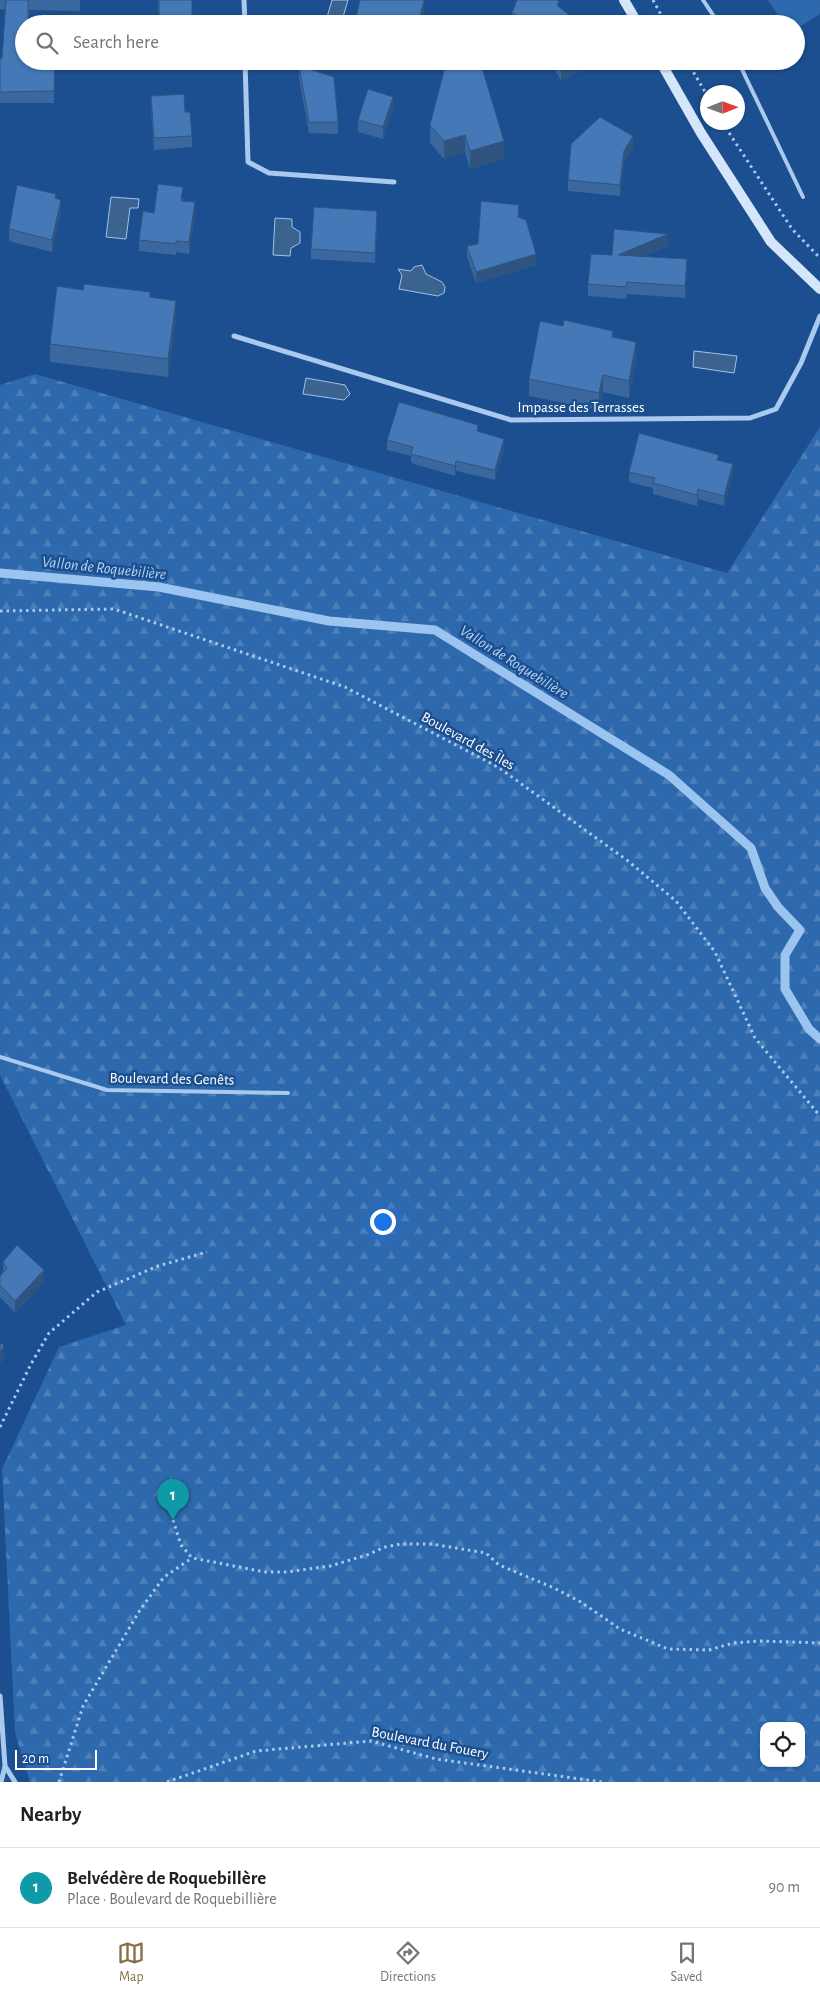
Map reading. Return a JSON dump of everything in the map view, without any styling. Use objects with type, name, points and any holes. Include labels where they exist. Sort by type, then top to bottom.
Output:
[{"type":"main road","points":[[624,0],[633,15]]},
{"type":"main road","points":[[665,70],[701,133],[771,242],[820,289]]},
{"type":"street","points":[[244,0],[245,15]]},
{"type":"street","points":[[246,70],[248,162],[269,173],[394,182]]},
{"type":"street","name":"Impasse des Terrasses","points":[[234,336],[511,420],[750,418],[776,409],[801,363],[820,316]]},
{"type":"street","points":[[0,1696],[5,1766],[1,1782]]},
{"type":"street","points":[[5,1766],[15,1782]]},
{"type":"lane","points":[[703,0],[713,15]]},
{"type":"lane","points":[[742,70],[803,197]]},
{"type":"lane","name":"Boulevard des Genêts","points":[[0,1057],[107,1090],[288,1093]]},
{"type":"path","points":[[652,0],[661,15]]},
{"type":"path","points":[[692,70],[701,85]]},
{"type":"path","points":[[727,130],[792,229],[820,258]]},
{"type":"path","name":"Boulevard des Îles","points":[[0,611],[114,609],[345,687],[498,768],[628,861],[676,901],[715,952],[755,1038],[820,1116]]},
{"type":"path","points":[[0,1427],[49,1333],[97,1292],[158,1266],[207,1252]]},
{"type":"path","points":[[173,1520],[181,1545],[192,1558],[265,1572],[287,1572],[330,1566],[368,1555],[385,1547],[432,1544],[464,1548],[486,1553],[499,1565],[581,1602],[620,1629],[668,1648],[709,1650],[733,1643],[761,1641],[820,1643]]},
{"type":"path","points":[[59,1782],[83,1706],[140,1610],[164,1577],[192,1558]]},
{"type":"path","name":"Boulevard du Fouery","points":[[167,1782],[256,1751],[371,1741],[436,1759],[602,1782]]},
{"type":"green space","points":[[768,0],[820,0],[820,14],[805,23],[805,15],[778,15]]},
{"type":"green space","points":[[35,374],[727,573],[820,427],[820,1782],[30,1782],[15,1733],[2,1469],[59,1347],[126,1325],[0,1075],[0,385]]},
{"type":"shaded area","points":[[332,0],[348,0],[344,15],[328,15]]},
{"type":"shaded area","points":[[111,197],[139,199],[138,208],[130,208],[126,239],[106,237]]},
{"type":"shaded area","points":[[275,218],[292,219],[292,227],[300,232],[300,243],[291,248],[290,256],[273,255]]},
{"type":"shaded area","points":[[422,265],[426,274],[442,282],[445,287],[444,293],[438,296],[399,289],[402,275],[398,269],[411,271],[414,267]]},
{"type":"shaded area","points":[[694,351],[737,356],[734,373],[693,367]]},
{"type":"shaded area","points":[[306,378],[345,385],[350,394],[344,400],[303,394]]},
{"type":"building","points":[[6,0],[28,0],[28,15],[15,15],[15,70],[55,70],[54,91],[0,92],[0,59],[2,58]]},
{"type":"building","points":[[159,0],[192,0],[192,15],[159,15]]},
{"type":"building","points":[[360,0],[424,0],[420,15],[356,15]]},
{"type":"building","points":[[517,0],[556,0],[559,1],[557,5],[569,15],[516,15],[512,13]]},
{"type":"building","points":[[300,70],[312,70],[334,77],[338,122],[309,122]]},
{"type":"building","points":[[444,70],[483,70],[504,141],[470,151],[465,135],[444,141],[430,125]]},
{"type":"building","points":[[368,89],[393,97],[383,127],[358,120]]},
{"type":"building","points":[[184,94],[185,112],[190,112],[192,136],[154,138],[151,96]]},
{"type":"building","points":[[600,117],[633,136],[624,151],[620,185],[568,180],[571,144]]},
{"type":"building","points":[[158,184],[183,187],[181,201],[195,202],[189,242],[176,241],[176,244],[139,240],[143,211],[154,213]]},
{"type":"building","points":[[17,185],[56,194],[55,198],[61,200],[52,240],[9,229]]},
{"type":"building","points":[[481,201],[519,205],[518,217],[526,220],[536,254],[476,272],[467,246],[478,244]]},
{"type":"building","points":[[314,207],[377,211],[375,253],[311,249]]},
{"type":"building","points":[[614,229],[668,234],[618,255],[687,259],[685,286],[627,282],[626,287],[588,284],[591,254],[612,255]]},
{"type":"building","points":[[84,284],[150,292],[150,297],[176,301],[168,359],[50,344],[57,286],[83,290]]},
{"type":"building","points":[[564,320],[613,331],[612,337],[636,342],[629,381],[603,375],[599,393],[529,379],[540,321],[563,326]]},
{"type":"building","points":[[399,402],[478,425],[477,431],[504,439],[495,470],[456,461],[455,466],[411,454],[413,447],[387,440]]},
{"type":"building","points":[[639,433],[719,455],[717,460],[733,464],[724,496],[698,489],[697,495],[653,483],[655,478],[629,472]]},
{"type":"building","points":[[17,1245],[44,1270],[15,1301],[0,1285],[0,1276],[7,1268],[3,1262]]},
{"type":"building","points":[[0,1343],[4,1345],[0,1353]]},
{"type":"waterway","name":"Vallon de Roquebilière","points":[[0,573],[159,587],[329,621],[435,630],[669,775],[751,848],[765,888],[778,907],[800,930],[785,955],[785,989],[809,1029],[820,1039]]},
{"type":"place","name":"Belvédère de Roquebillère","points":[[173,1520]]}]
